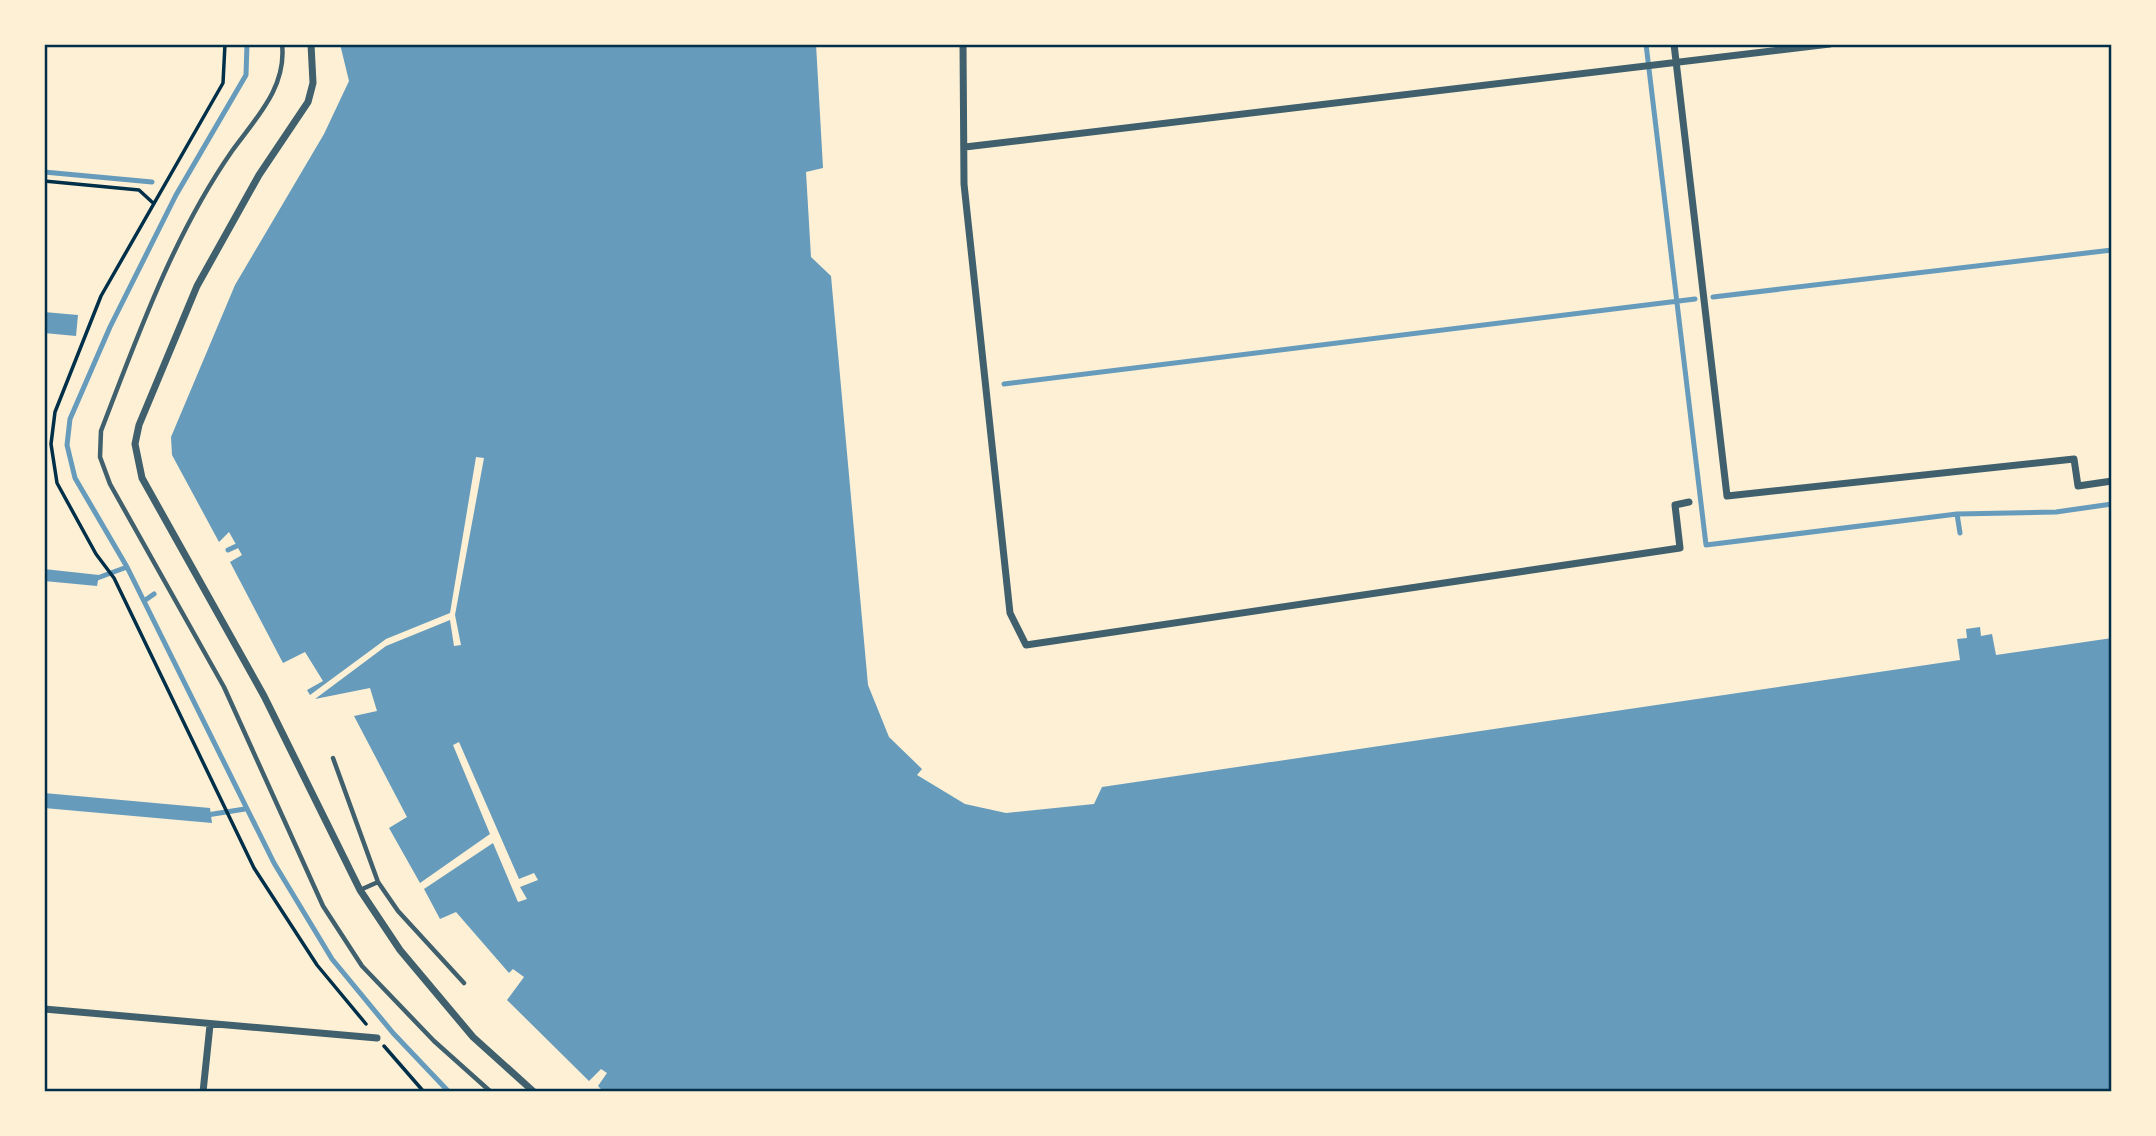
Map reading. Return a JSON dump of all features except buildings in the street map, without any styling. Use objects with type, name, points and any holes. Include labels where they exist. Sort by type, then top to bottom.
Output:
[{"type":"street","points":[[311,44],[313,83],[308,102],[259,174],[197,286],[139,425],[135,444],[142,478],[264,696],[360,890],[400,950],[473,1037],[534,1092]]},
{"type":"street","points":[[963,44],[964,184],[1010,613],[1026,645],[1680,548],[1675,505],[1689,502]]},
{"type":"street","points":[[1674,44],[1727,496],[2074,459],[2078,486],[2112,481]]},
{"type":"street","points":[[965,147],[1830,44]]},
{"type":"street","points":[[44,1009],[377,1038]]},
{"type":"street","points":[[203,1092],[210,1025]]},
{"type":"lane","points":[[282,44],[284,62],[276,89],[226,160],[163,272],[101,430],[100,457],[110,484],[224,687],[323,906],[362,966],[434,1041],[491,1092]]},
{"type":"lane","points":[[333,758],[378,882],[398,911],[464,983]]},
{"type":"lane","points":[[360,890],[378,882]]},
{"type":"path","points":[[225,44],[223,83],[101,296],[55,412],[51,444],[57,483],[96,554],[114,578],[254,868],[317,965],[424,1092]]},
{"type":"path","points":[[44,181],[139,190],[152,203]]},
{"type":"water","points":[[340,44],[816,44],[823,168],[806,172],[811,257],[831,276],[868,685],[889,737],[922,769],[917,775],[965,804],[1006,813],[1094,804],[1102,787],[1960,660],[1957,639],[1967,638],[1966,629],[1980,627],[1981,636],[1992,634],[1996,655],[2112,638],[2112,1092],[604,1092],[598,1086],[607,1073],[601,1069],[589,1081],[507,1000],[524,977],[513,969],[509,973],[456,912],[440,919],[424,889],[493,843],[518,902],[527,899],[520,887],[538,880],[534,873],[519,879],[459,742],[453,745],[490,834],[420,883],[389,828],[407,817],[354,716],[377,711],[370,688],[315,699],[386,646],[450,620],[454,646],[461,645],[455,615],[484,458],[476,457],[450,613],[386,639],[310,695],[307,690],[323,681],[305,652],[283,663],[230,562],[242,555],[229,532],[219,542],[172,455],[171,437],[235,285],[324,134],[349,81]]},
{"type":"water","points":[[44,312],[78,315],[76,336],[44,333]]},
{"type":"water","points":[[44,569],[99,575],[97,586],[44,581]]},
{"type":"water","points":[[44,793],[210,808],[212,823],[44,808]]},
{"type":"waterway","points":[[247,44],[246,75],[176,195],[110,327],[70,419],[67,445],[75,478],[127,567],[274,863],[332,959],[393,1033],[449,1092]]},
{"type":"waterway","points":[[1646,44],[1706,545],[1957,514],[1960,533]]},
{"type":"waterway","points":[[44,172],[152,182]]},
{"type":"waterway","points":[[1713,297],[2112,250]]},
{"type":"waterway","points":[[1004,384],[1695,299]]},
{"type":"waterway","points":[[1957,514],[2056,512],[2112,504]]},
{"type":"waterway","points":[[228,550],[241,544]]},
{"type":"waterway","points":[[92,580],[127,567]]},
{"type":"waterway","points":[[144,601],[154,594]]},
{"type":"waterway","points":[[207,815],[245,809]]}]
